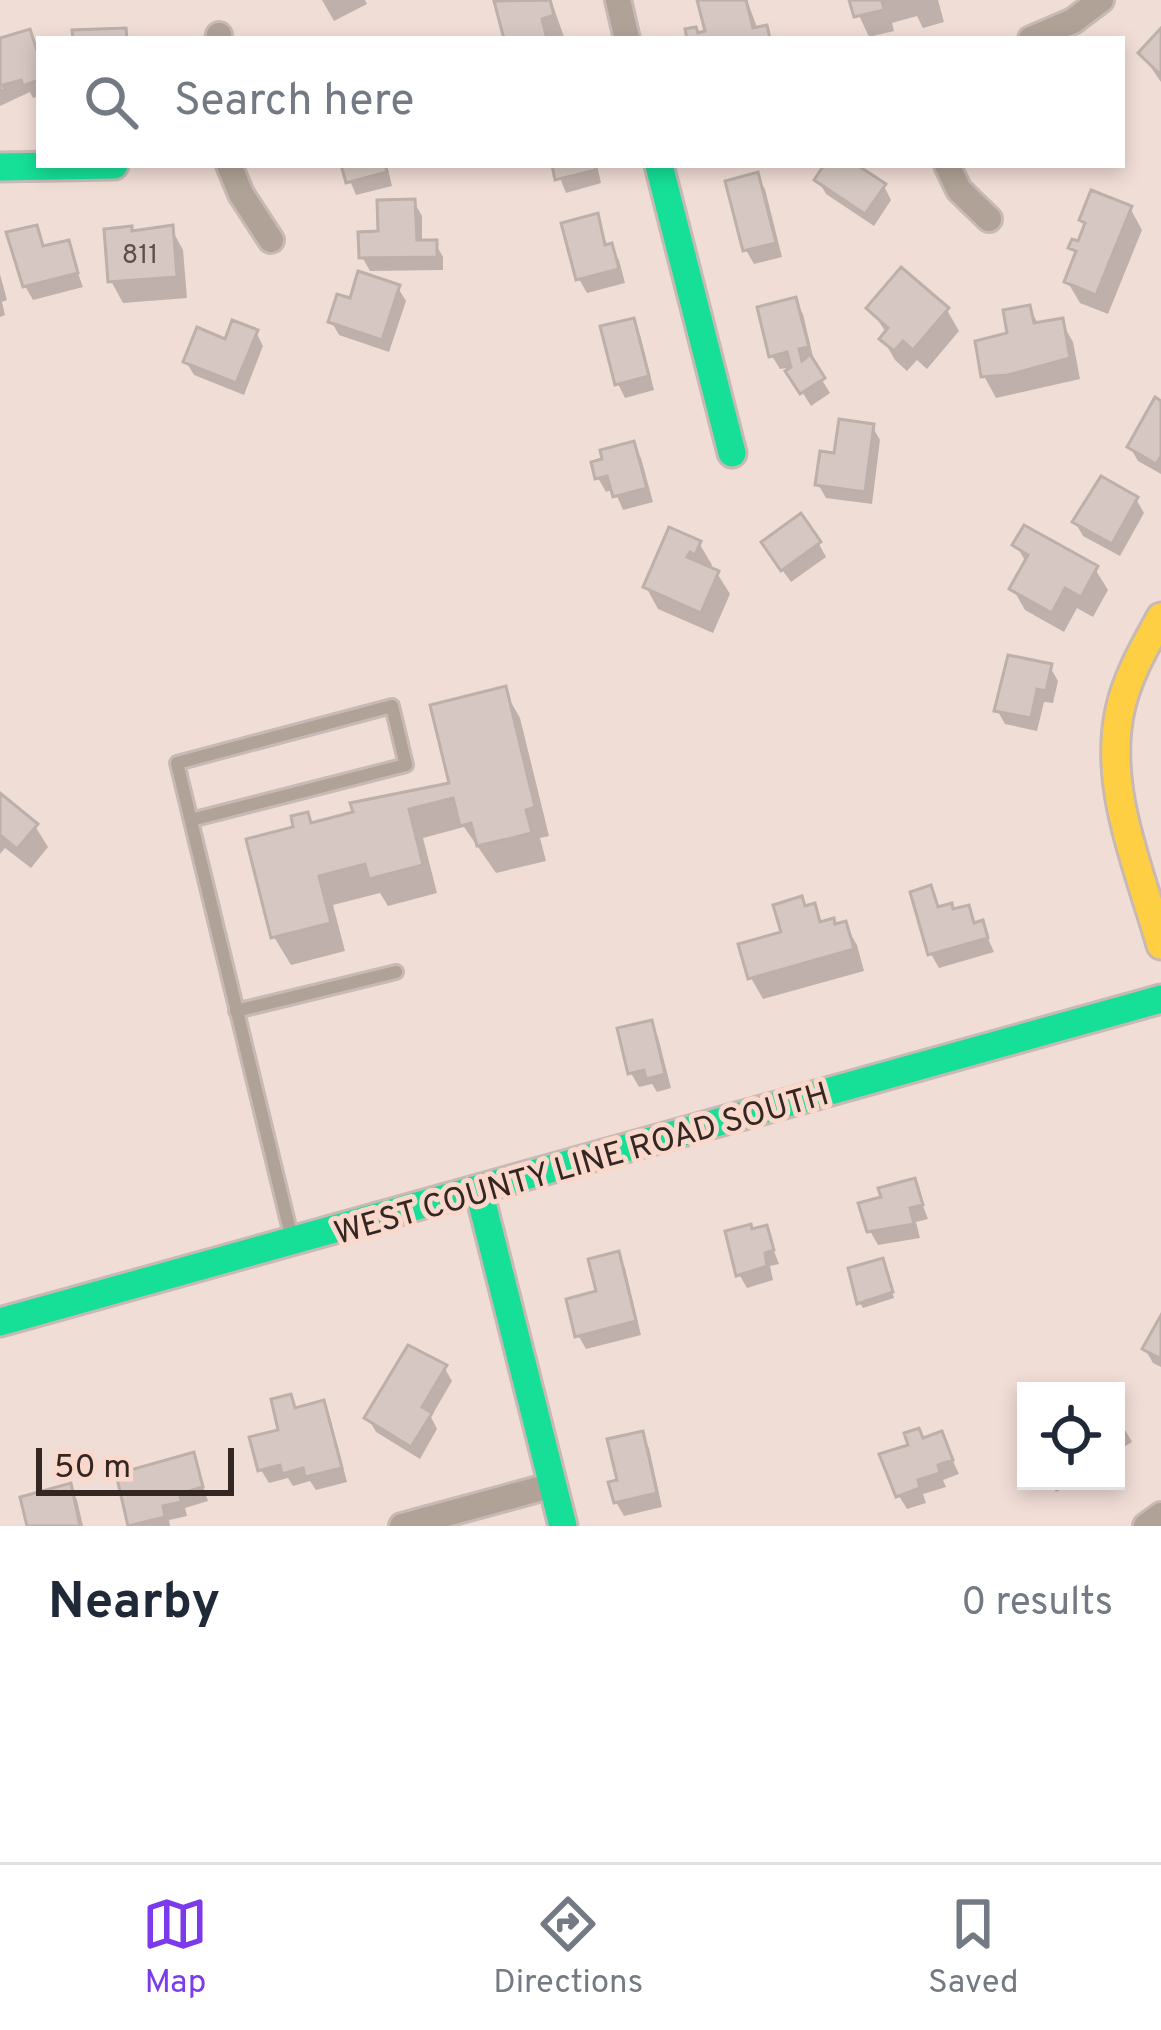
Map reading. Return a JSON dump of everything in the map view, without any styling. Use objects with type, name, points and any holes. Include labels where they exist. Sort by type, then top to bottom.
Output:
[{"type":"main road","points":[[0,167],[36,166]]},
{"type":"main road","points":[[659,168],[732,453]]},
{"type":"main road","points":[[1161,617],[1135,663],[1117,725],[1116,778],[1161,945]]},
{"type":"main road","name":"WEST COUNTY LINE ROAD SOUTH","points":[[0,1322],[1161,999]]},
{"type":"main road","points":[[479,1191],[563,1526]]},
{"type":"street","points":[[618,0],[626,36]]},
{"type":"street","points":[[1038,36],[1073,21],[1101,0]]},
{"type":"street","points":[[230,168],[271,240]]},
{"type":"street","points":[[948,168],[959,190],[988,219]]},
{"type":"street","points":[[402,1526],[553,1485]]},
{"type":"street","points":[[1147,1526],[1161,1515]]},
{"type":"lane","points":[[190,820],[406,765],[392,706],[177,763],[190,820],[292,1242]]},
{"type":"lane","points":[[236,1011],[396,972]]},
{"type":"building","points":[[550,0],[554,15],[542,19],[546,36],[503,36],[494,1]]},
{"type":"building","points":[[697,0],[746,0],[753,28],[767,25],[769,36],[686,36],[685,29],[705,31]]},
{"type":"building","points":[[849,0],[887,0],[882,1],[884,10],[854,17]]},
{"type":"building","points":[[126,28],[127,36],[73,36],[72,30]]},
{"type":"building","points":[[1161,28],[1161,75],[1138,53]]},
{"type":"building","points":[[30,29],[36,48],[36,81],[23,86],[21,80],[3,85],[0,91],[0,38]]},
{"type":"building","points":[[342,168],[386,168],[387,172],[346,183]]},
{"type":"building","points":[[553,168],[596,168],[596,170],[555,180]]},
{"type":"building","points":[[822,168],[862,168],[886,184],[865,214],[814,180]]},
{"type":"building","points":[[758,172],[776,243],[743,251],[725,181]]},
{"type":"building","points":[[1091,190],[1132,206],[1096,295],[1064,282],[1076,251],[1068,248],[1072,239],[1078,241],[1085,223],[1079,220]]},
{"type":"building","points":[[415,199],[417,240],[437,240],[437,257],[359,258],[358,232],[378,231],[377,200]]},
{"type":"building","points":[[598,213],[605,245],[612,243],[619,269],[576,280],[561,223]]},
{"type":"building","points":[[37,225],[43,246],[69,240],[78,273],[23,287],[6,232]]},
{"type":"building","points":[[173,225],[177,277],[108,282],[104,229],[132,226],[132,231]]},
{"type":"building","points":[[901,267],[949,308],[913,350],[903,341],[894,351],[879,339],[888,328],[866,308]]},
{"type":"building","points":[[358,271],[400,285],[382,340],[328,322],[337,294],[350,298]]},
{"type":"building","points":[[796,297],[809,347],[799,349],[802,361],[810,354],[825,378],[800,394],[785,371],[791,367],[787,352],[769,357],[757,307]]},
{"type":"building","points":[[1030,305],[1034,323],[1063,318],[1070,358],[1008,375],[981,377],[975,341],[1007,333],[1003,310]]},
{"type":"building","points":[[634,318],[649,376],[615,385],[600,326]]},
{"type":"building","points":[[232,320],[258,330],[236,383],[183,362],[197,327],[225,339]]},
{"type":"building","points":[[1155,397],[1161,401],[1161,456],[1156,464],[1127,447]]},
{"type":"building","points":[[839,419],[874,424],[865,492],[815,485],[820,451],[834,453]]},
{"type":"building","points":[[634,441],[647,488],[613,497],[607,476],[595,479],[591,462],[602,459],[600,450]]},
{"type":"building","points":[[1101,476],[1138,497],[1112,544],[1072,522]]},
{"type":"building","points":[[801,513],[821,542],[781,571],[761,542]]},
{"type":"building","points":[[1024,525],[1098,566],[1081,597],[1065,588],[1052,613],[1009,589],[1028,555],[1012,545]]},
{"type":"building","points":[[669,527],[701,541],[695,555],[690,552],[687,557],[719,571],[701,613],[643,587]]},
{"type":"building","points":[[1008,655],[1052,664],[1046,691],[1037,689],[1031,718],[994,711]]},
{"type":"building","points":[[506,686],[535,807],[526,810],[532,833],[477,846],[471,823],[460,826],[453,798],[409,809],[423,865],[369,879],[365,864],[319,876],[331,923],[271,938],[246,839],[293,827],[291,816],[308,812],[311,823],[353,812],[350,803],[449,783],[430,705]]},
{"type":"building","points":[[0,793],[38,824],[17,849],[0,835]]},
{"type":"building","points":[[931,885],[938,907],[969,905],[974,923],[983,920],[988,938],[928,955],[910,892]]},
{"type":"building","points":[[802,896],[805,906],[815,903],[820,922],[846,921],[854,949],[748,979],[738,944],[781,932],[773,905]]},
{"type":"building","points":[[652,1020],[665,1074],[646,1079],[644,1070],[628,1074],[617,1028]]},
{"type":"building","points":[[915,1178],[923,1205],[910,1208],[914,1224],[867,1232],[858,1203],[881,1197],[878,1188]]},
{"type":"building","points":[[751,1224],[752,1229],[767,1225],[774,1250],[765,1253],[767,1266],[736,1276],[725,1231]]},
{"type":"building","points":[[619,1251],[636,1321],[575,1337],[566,1299],[596,1291],[588,1259]]},
{"type":"building","points":[[883,1258],[893,1292],[857,1304],[848,1268]]},
{"type":"building","points":[[1161,1315],[1161,1359],[1142,1349]]},
{"type":"building","points":[[408,1345],[447,1365],[422,1407],[432,1413],[411,1447],[364,1418]]},
{"type":"building","points":[[291,1394],[295,1408],[324,1400],[342,1468],[305,1477],[303,1468],[282,1474],[280,1465],[258,1471],[249,1437],[278,1430],[271,1399]]},
{"type":"building","points":[[919,1428],[923,1438],[942,1431],[953,1460],[938,1465],[940,1473],[918,1480],[920,1488],[896,1497],[879,1454],[908,1445],[904,1433]]},
{"type":"building","points":[[643,1431],[657,1493],[614,1503],[608,1482],[617,1480],[607,1439]]},
{"type":"building","points":[[194,1452],[203,1487],[179,1494],[182,1502],[163,1506],[165,1517],[128,1526],[116,1474]]},
{"type":"building","points":[[71,1483],[80,1526],[27,1526],[20,1497]]},
{"type":"traffic: fast","points":[[0,167],[36,166]]},
{"type":"traffic: fast","points":[[660,168],[732,453]]},
{"type":"traffic: fast","points":[[0,1322],[1161,999]]},
{"type":"traffic: fast","points":[[479,1191],[563,1526]]},
{"type":"traffic: slow","points":[[1161,617],[1127,686],[1116,739],[1126,829],[1161,945]]}]
